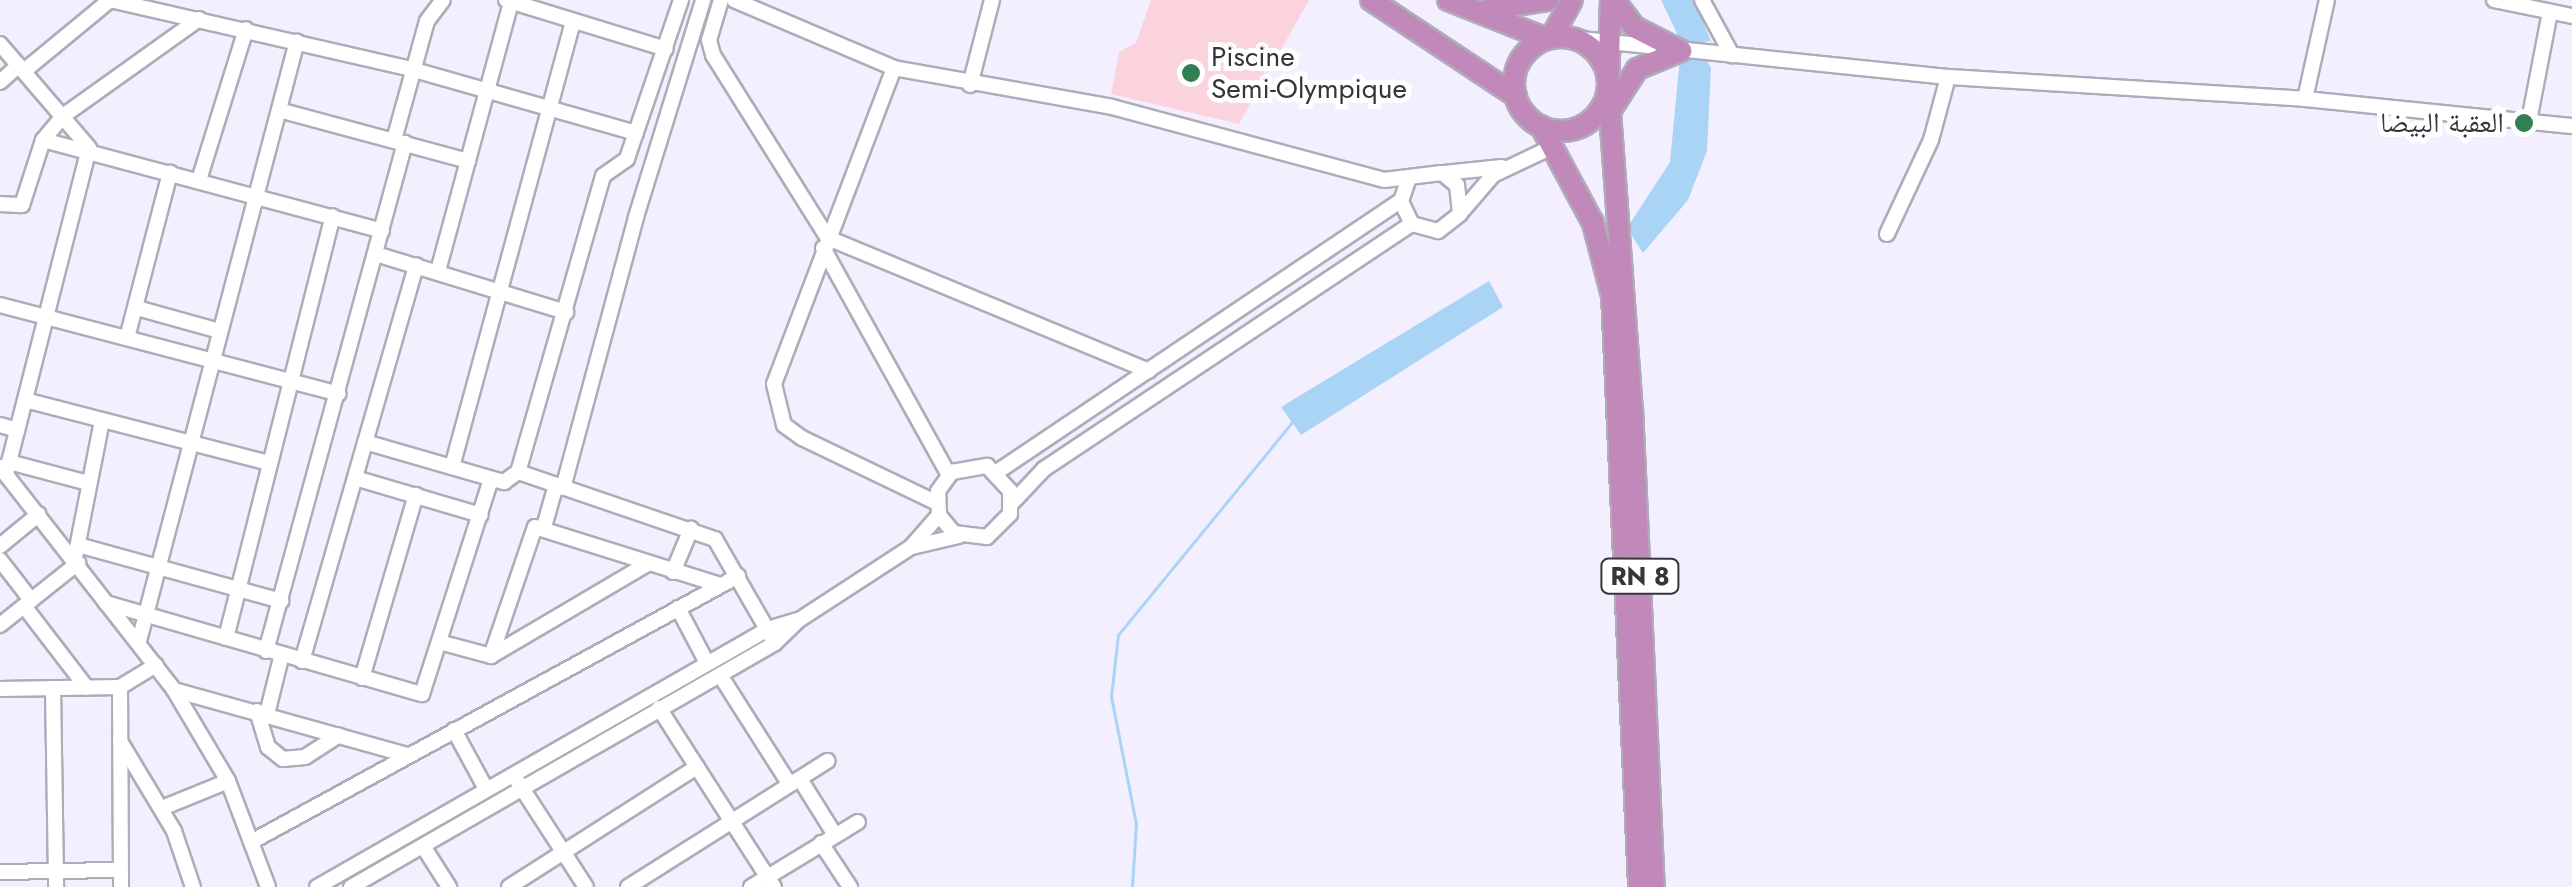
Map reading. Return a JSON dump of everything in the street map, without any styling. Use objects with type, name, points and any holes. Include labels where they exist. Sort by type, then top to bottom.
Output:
[{"type":"highway","points":[[1372,0],[1516,96],[1540,126],[1566,130],[1591,120],[1608,86],[1612,0]]},
{"type":"highway","points":[[1456,3],[1501,10],[1548,0]]},
{"type":"highway","points":[[1516,96],[1524,55],[1556,38],[1572,0]]},
{"type":"highway","points":[[1612,0],[1634,27],[1681,51]]},
{"type":"highway","points":[[1456,3],[1598,55],[1608,86]]},
{"type":"highway","points":[[1612,110],[1637,69],[1681,51]]},
{"type":"highway","name":"RN 8","points":[[1608,86],[1620,220],[1616,266],[1639,887]]},
{"type":"highway","name":"RN 8","points":[[1540,126],[1616,266],[1654,887]]},
{"type":"street","points":[[0,82],[110,0],[411,69],[636,133]]},
{"type":"street","points":[[339,735],[305,757],[283,759],[268,747],[262,712],[281,601],[382,231],[411,69],[426,20],[443,0]]},
{"type":"street","points":[[365,442],[511,482],[518,472],[603,176],[627,158],[681,0]]},
{"type":"street","points":[[491,656],[528,535],[544,527],[560,487],[636,218],[704,0]]},
{"type":"street","points":[[721,0],[710,40],[712,55],[826,243],[949,475],[938,509],[911,547]]},
{"type":"street","points":[[734,0],[894,68],[1112,108],[1408,181]]},
{"type":"street","points":[[970,84],[992,0]]},
{"type":"street","points":[[1702,0],[1732,56]]},
{"type":"street","points":[[2305,99],[2327,0]]},
{"type":"street","points":[[2494,0],[2564,10],[2528,121]]},
{"type":"street","points":[[438,271],[508,1],[666,50]]},
{"type":"street","points":[[0,204],[22,204],[43,140],[63,116],[198,19]]},
{"type":"street","points":[[452,467],[573,21]]},
{"type":"street","points":[[198,180],[246,29]]},
{"type":"street","points":[[1556,38],[1948,76],[2305,99],[2572,126]]},
{"type":"street","points":[[139,642],[216,330],[297,41]]},
{"type":"street","points":[[0,44],[89,148]]},
{"type":"street","points":[[894,68],[774,384],[784,425],[938,509],[959,536]]},
{"type":"street","points":[[1887,234],[1932,140],[1948,76]]},
{"type":"street","points":[[279,110],[468,160]]},
{"type":"street","points":[[43,140],[89,148],[382,231]]},
{"type":"street","points":[[997,472],[1401,201],[1408,181],[1420,173],[1508,166],[1554,146]]},
{"type":"street","points":[[5,467],[89,148]]},
{"type":"street","points":[[317,887],[486,788],[516,780],[776,643],[799,620],[911,547],[959,536],[976,540],[997,532],[1012,503],[1044,470],[1412,224],[1438,231],[1508,166]]},
{"type":"street","points":[[127,338],[170,173]]},
{"type":"street","points":[[1442,173],[1457,185],[1460,214]]},
{"type":"street","points":[[1401,201],[1412,224]]},
{"type":"street","points":[[226,638],[333,216]]},
{"type":"street","points":[[826,243],[1149,371]]},
{"type":"street","points":[[376,254],[566,312]]},
{"type":"street","points":[[302,661],[416,265]]},
{"type":"street","points":[[0,305],[339,394]]},
{"type":"street","points":[[136,308],[216,330]]},
{"type":"street","points":[[25,400],[268,463]]},
{"type":"street","points":[[0,625],[76,556],[102,421]]},
{"type":"street","points":[[0,426],[17,430]]},
{"type":"street","points":[[949,475],[975,464],[997,472],[1012,503]]},
{"type":"street","points":[[5,467],[88,482]]},
{"type":"street","points":[[5,467],[174,690],[228,781],[265,886]]},
{"type":"street","points":[[518,472],[715,539],[776,643]]},
{"type":"street","points":[[355,478],[481,514]]},
{"type":"street","points":[[106,603],[422,694],[443,643],[491,479]]},
{"type":"street","points":[[362,678],[416,495]]},
{"type":"street","points":[[1,544],[39,514]]},
{"type":"street","points":[[544,527],[720,586]]},
{"type":"street","points":[[691,529],[676,573],[683,605],[707,663]]},
{"type":"street","points":[[76,556],[157,568],[281,601]]},
{"type":"street","points":[[0,560],[87,688]]},
{"type":"street","points":[[443,643],[491,656],[649,563]]},
{"type":"street","points":[[251,842],[738,576]]},
{"type":"street","points":[[362,885],[516,780],[707,663],[768,629],[799,620]]},
{"type":"street","points":[[0,689],[120,687],[156,665]]},
{"type":"street","points":[[720,675],[835,835]]},
{"type":"street","points":[[120,687],[121,887]]},
{"type":"street","points":[[53,688],[55,879]]},
{"type":"street","points":[[174,690],[407,755]]},
{"type":"street","points":[[659,708],[771,882]]},
{"type":"street","points":[[454,730],[486,788]]},
{"type":"street","points":[[120,740],[162,808],[193,887]]},
{"type":"street","points":[[362,742],[382,769]]},
{"type":"street","points":[[628,887],[828,761]]},
{"type":"street","points":[[509,887],[697,767]]},
{"type":"street","points":[[516,780],[586,887]]},
{"type":"street","points":[[162,808],[228,781]]},
{"type":"street","points":[[751,887],[771,882],[821,843],[858,822]]},
{"type":"street","points":[[821,843],[850,887]]},
{"type":"street","points":[[423,846],[449,887]]},
{"type":"street","points":[[0,872],[55,879],[120,870]]},
{"type":"shaded area","name":"Piscine Semi-Olympique","points":[[1151,0],[1309,0],[1239,124],[1111,94],[1119,52],[1136,43]]},
{"type":"water","points":[[1661,0],[1694,0],[1711,41],[1682,44]]},
{"type":"water","points":[[1680,57],[1706,59],[1711,68],[1707,151],[1688,200],[1643,253],[1627,228],[1670,162]]},
{"type":"water","points":[[1489,281],[1503,307],[1301,435],[1281,407]]},
{"type":"waterway","points":[[1132,887],[1136,824],[1111,697],[1118,635],[1294,420]]},
{"type":"place","name":"Piscine Semi-Olympique","points":[[1191,73]]},
{"type":"place","name":"العقبة البيضا","points":[[2524,123]]}]
